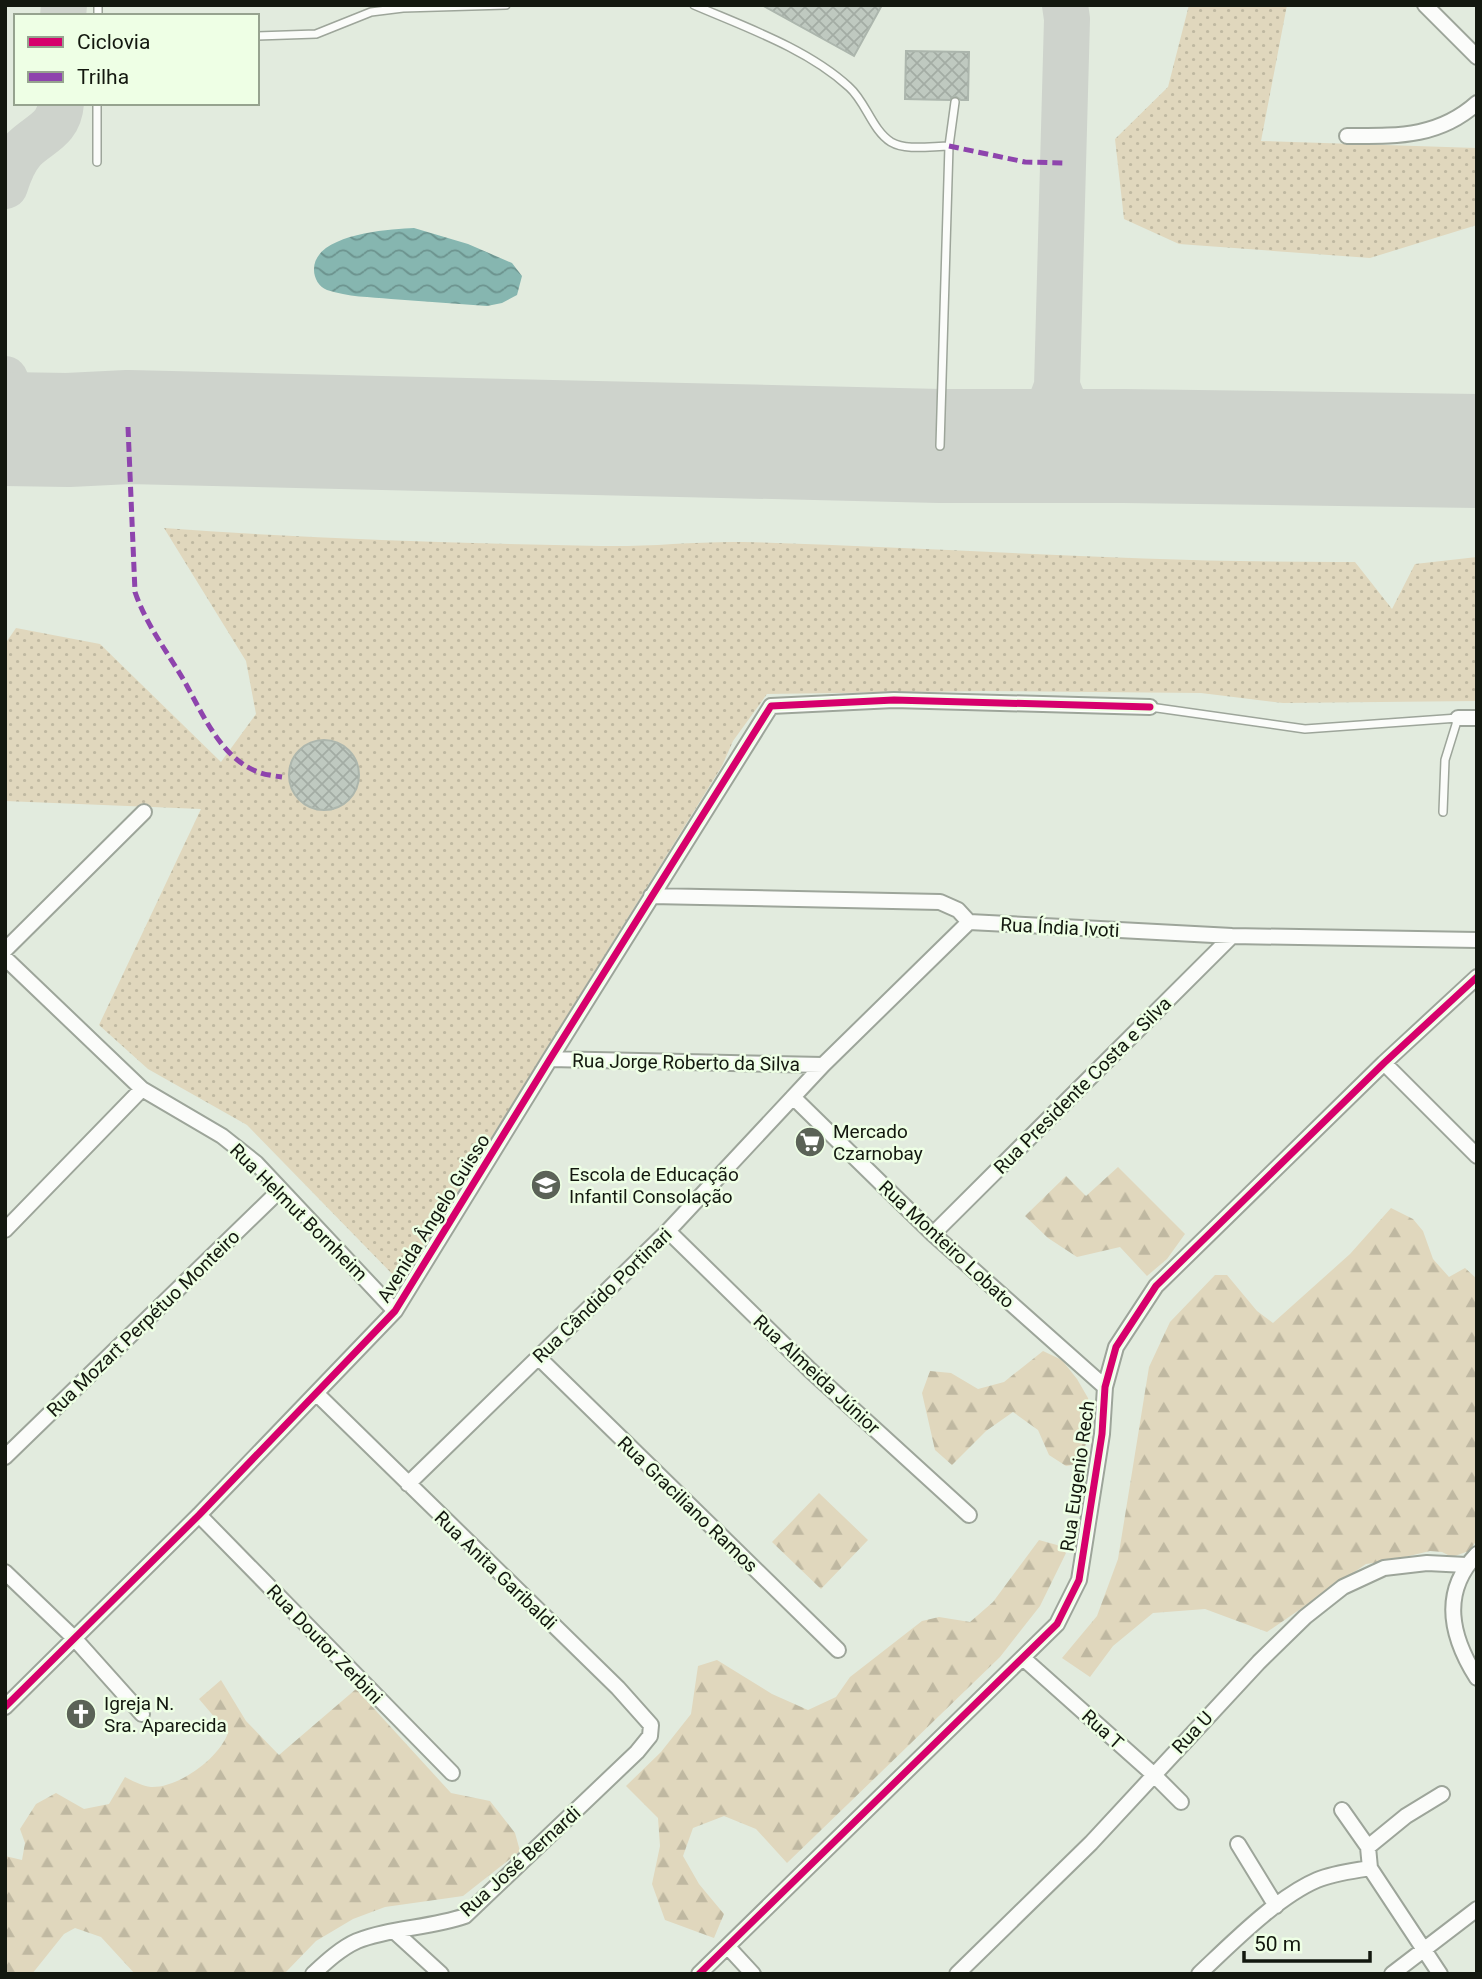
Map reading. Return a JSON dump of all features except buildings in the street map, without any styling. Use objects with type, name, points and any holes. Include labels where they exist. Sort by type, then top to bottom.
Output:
[{"type":"street","points":[[1424,5],[1477,57]]},
{"type":"street","points":[[1347,136],[1403,136],[1443,126],[1477,103]]},
{"type":"street","name":"Avenida Ângelo Guisso","points":[[5,1707],[199,1515],[395,1311],[651,895],[771,706],[894,700],[1150,707]]},
{"type":"street","points":[[1458,718],[1477,718]]},
{"type":"street","points":[[5,950],[144,812]]},
{"type":"street","points":[[651,895],[940,902],[958,910],[969,922]]},
{"type":"street","name":"Rua Índia Ivoti","points":[[969,922],[1232,936],[1477,940]]},
{"type":"street","name":"Rua Cândido Portinari","points":[[408,1484],[668,1231],[823,1065],[969,922]]},
{"type":"street","name":"Rua Presidente Costa e Silva","points":[[933,1234],[1232,936]]},
{"type":"street","name":"Rua Helmut Bornheim","points":[[5,958],[142,1089],[222,1136],[256,1163],[395,1311]]},
{"type":"street","name":"Rua Eugenio Rech","points":[[699,1974],[1057,1625],[1079,1580],[1102,1434],[1105,1387],[1116,1347],[1156,1286],[1384,1063],[1477,978]]},
{"type":"street","name":"Rua Jorge Roberto da Silva","points":[[550,1059],[823,1065]]},
{"type":"street","points":[[1384,1063],[1477,1156]]},
{"type":"street","points":[[5,1230],[142,1089]]},
{"type":"street","name":"Rua Monteiro Lobato","points":[[793,1097],[933,1234],[1105,1387]]},
{"type":"street","name":"Rua Mozart Perpétuo Monteiro","points":[[5,1457],[280,1190]]},
{"type":"street","name":"Rua Almeida Júnior","points":[[668,1231],[810,1370],[969,1515]]},
{"type":"street","name":"Rua Graciliano Ramos","points":[[538,1357],[838,1650]]},
{"type":"street","name":"Rua Anita Garibaldi","points":[[317,1394],[618,1688],[651,1725],[650,1736],[637,1752]]},
{"type":"street","name":"Rua Doutor Zerbini","points":[[199,1515],[452,1773]]},
{"type":"street","points":[[1472,1560],[1457,1583],[1453,1603],[1458,1645],[1477,1678]]},
{"type":"street","name":"Rua U","points":[[957,1974],[1091,1843],[1259,1662],[1305,1617],[1343,1587],[1384,1568],[1472,1560]]},
{"type":"street","points":[[5,1572],[74,1639],[142,1714]]},
{"type":"street","name":"Rua T","points":[[1023,1658],[1181,1802]]},
{"type":"street","name":"Rua José Bernardi","points":[[313,1974],[357,1941],[441,1924],[465,1916],[637,1752]]},
{"type":"street","points":[[1368,1847],[1406,1816],[1442,1794]]},
{"type":"street","points":[[1342,1810],[1368,1847],[1370,1868],[1440,1974]]},
{"type":"street","points":[[1237,1844],[1276,1906]]},
{"type":"street","points":[[1199,1974],[1276,1906],[1302,1887],[1320,1878],[1370,1868]]},
{"type":"street","points":[[1392,1974],[1477,1909]]},
{"type":"street","points":[[395,1932],[440,1974]]},
{"type":"street","points":[[728,1947],[753,1974]]},
{"type":"lane","points":[[259,36],[316,34],[371,12],[404,8],[506,5]]},
{"type":"lane","points":[[694,5],[761,33],[829,71],[861,98],[880,132],[892,143],[908,146],[949,146]]},
{"type":"lane","points":[[940,446],[949,146],[955,102]]},
{"type":"lane","points":[[97,105],[97,162]]},
{"type":"lane","points":[[1150,707],[1305,729],[1458,718],[1445,761],[1443,812]]},
{"type":"green space","points":[[1189,5],[1287,5],[1261,141],[1477,148],[1477,225],[1370,258],[1179,244],[1124,219],[1115,139],[1168,87]]},
{"type":"green space","points":[[164,528],[327,538],[492,543],[619,546],[744,542],[1126,558],[1355,562],[1392,609],[1415,564],[1477,557],[1477,701],[1283,703],[1201,693],[984,691],[767,694],[733,741],[722,766],[401,1283],[247,1125],[148,1069],[99,1025],[201,809],[5,801],[5,644],[16,628],[100,644],[221,762],[256,714],[246,661]]},
{"type":"green space","points":[[1118,1167],[1185,1234],[1167,1259],[1147,1276],[1120,1247],[1077,1257],[1048,1238],[1025,1216],[1066,1176],[1086,1196]]},
{"type":"green space","points":[[1391,1208],[1413,1219],[1423,1231],[1433,1259],[1449,1277],[1465,1268],[1477,1279],[1477,1540],[1469,1551],[1452,1557],[1442,1552],[1430,1551],[1366,1564],[1267,1632],[1205,1609],[1153,1613],[1113,1646],[1090,1677],[1062,1658],[1097,1616],[1118,1559],[1149,1367],[1170,1322],[1215,1275],[1227,1275],[1257,1311],[1273,1323],[1350,1254]]},
{"type":"green space","points":[[1043,1351],[1062,1360],[1088,1398],[1093,1419],[1080,1464],[1066,1466],[1049,1455],[1038,1430],[1013,1412],[986,1431],[952,1465],[935,1450],[922,1393],[930,1371],[951,1373],[978,1389],[1004,1382]]},
{"type":"green space","points":[[819,1493],[868,1540],[821,1589],[772,1542]]},
{"type":"green space","points":[[1039,1540],[1057,1545],[1066,1553],[1040,1606],[1000,1657],[787,1863],[756,1829],[724,1816],[693,1828],[683,1856],[699,1884],[724,1914],[714,1938],[665,1920],[652,1884],[660,1846],[658,1818],[626,1786],[661,1752],[691,1714],[698,1666],[717,1660],[772,1694],[808,1710],[836,1697],[850,1677],[922,1621],[939,1617],[970,1622],[993,1602]]},
{"type":"green space","points":[[221,1680],[246,1721],[279,1755],[356,1689],[451,1793],[490,1801],[515,1833],[520,1851],[463,1896],[385,1907],[353,1919],[316,1941],[284,1974],[135,1974],[101,1937],[75,1928],[64,1934],[32,1974],[5,1974],[5,1856],[22,1860],[25,1843],[20,1829],[36,1804],[56,1793],[84,1809],[109,1804],[125,1777],[151,1787],[162,1786],[197,1770],[216,1752],[228,1733],[199,1699]]},
{"type":"water","points":[[414,228],[468,244],[512,263],[522,276],[517,295],[502,303],[487,306],[351,295],[327,290],[318,282],[314,270],[317,258],[326,248],[339,241],[371,232]]},
{"type":"taxiway","points":[[63,14],[64,5]]},
{"type":"taxiway","points":[[993,447],[1033,425],[1047,408],[1057,386],[1067,19],[1065,5]]},
{"type":"taxiway","points":[[5,186],[17,158],[53,125],[61,105]]},
{"type":"taxiway","points":[[5,379],[16,398],[30,412],[68,430]]},
{"type":"taxiway","points":[[1057,386],[1068,409],[1082,426],[1100,437],[1124,446]]},
{"type":"runway","points":[[5,429],[128,427],[940,446],[1477,451]]},
{"type":"marked path","points":[[949,146],[1025,162],[1064,163]]},
{"type":"marked path","points":[[128,427],[135,592],[139,603],[221,743],[232,756],[246,766],[261,773],[282,777]]},
{"type":"cycle path","points":[[5,1707],[199,1515],[395,1311],[771,706],[894,700],[1150,707]]},
{"type":"cycle path","points":[[699,1974],[1057,1624],[1079,1580],[1102,1434],[1105,1387],[1116,1347],[1156,1286],[1384,1063],[1477,977]]},
{"type":"place","name":"Mercado Czarnobay","points":[[810,1142]]},
{"type":"place","name":"Escola de Educação Infantil Consolação","points":[[546,1185]]},
{"type":"place","name":"Igreja N. Sra. Aparecida","points":[[81,1714]]}]
